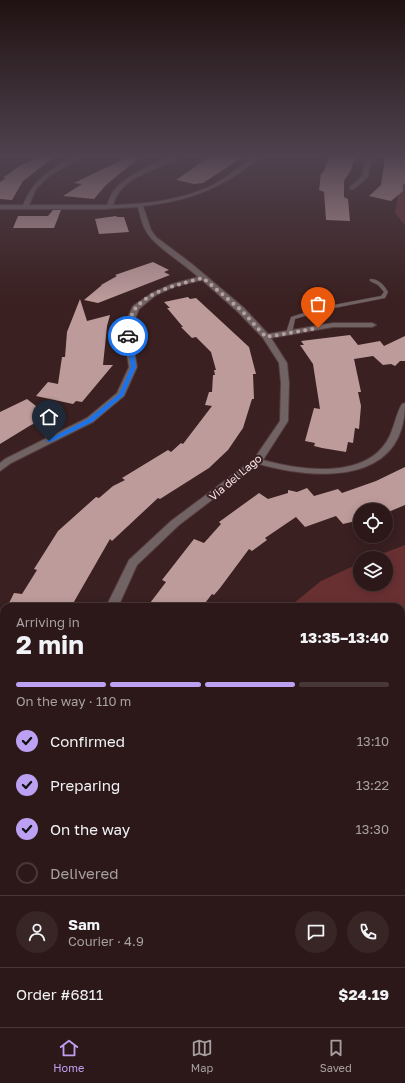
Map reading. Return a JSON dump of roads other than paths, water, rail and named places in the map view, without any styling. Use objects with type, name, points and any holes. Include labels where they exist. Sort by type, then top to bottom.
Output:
[{"type":"street","points":[[0,207],[140,205]]},
{"type":"street","name":"Via del Lago","points":[[114,603],[133,563],[175,523],[226,486],[257,461],[284,421],[285,383],[283,363],[266,337],[241,310],[190,265],[154,238],[148,230],[140,205]]},
{"type":"street","points":[[0,468],[8,461],[90,420],[121,394],[133,367],[128,337],[129,324],[136,308],[154,294],[174,285],[203,278]]},
{"type":"street","points":[[266,337],[333,325],[372,325]]},
{"type":"street","points":[[257,461],[284,469],[307,473],[336,471],[362,464],[377,457],[390,444],[400,414],[405,406]]},
{"type":"lane","points":[[289,333],[293,318],[323,309],[383,297],[386,292],[372,280]]}]
